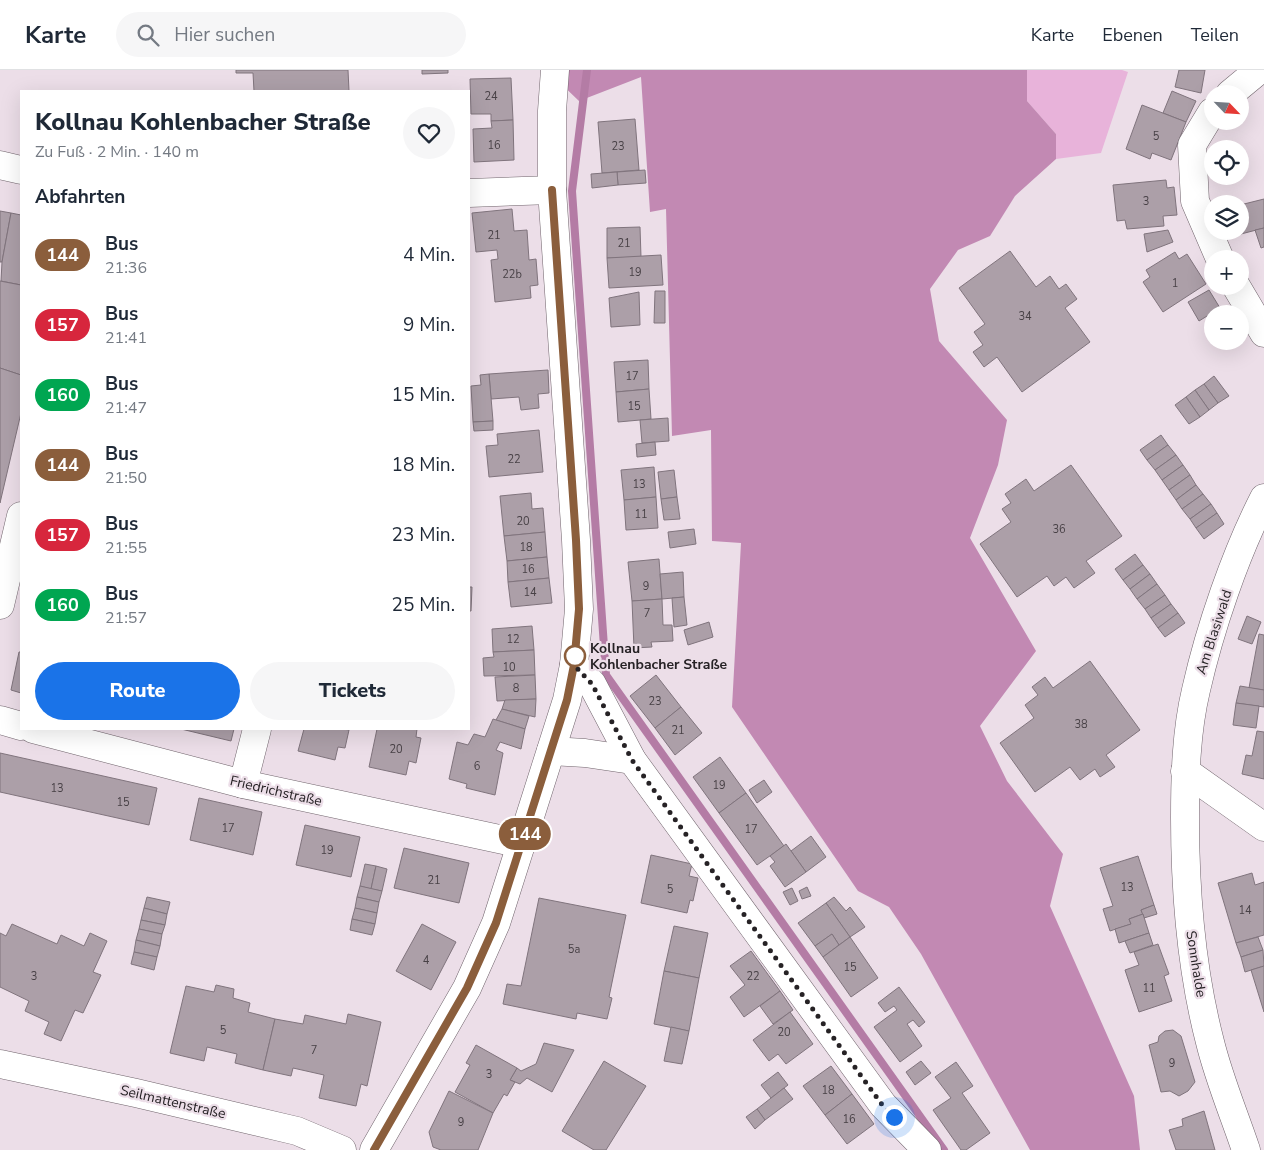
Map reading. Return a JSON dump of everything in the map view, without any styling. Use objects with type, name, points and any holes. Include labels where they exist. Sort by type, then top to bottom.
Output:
[{"type":"street","points":[[1241,85],[1259,70]]},
{"type":"street","points":[[374,1150],[467,988],[496,923],[567,700],[574,665],[579,609],[552,190],[552,73]]},
{"type":"street","points":[[1204,125],[1192,145],[1195,201],[1216,250]]},
{"type":"street","points":[[0,164],[20,170]]},
{"type":"street","points":[[470,193],[552,190]]},
{"type":"street","points":[[1241,295],[1264,333]]},
{"type":"street","name":"Am Blasiwald","points":[[1185,771],[1196,692],[1213,627],[1254,517],[1264,498]]},
{"type":"street","points":[[0,605],[20,520]]},
{"type":"street","points":[[574,665],[592,684],[632,760],[883,1106],[927,1150]]},
{"type":"street","points":[[0,720],[20,726]]},
{"type":"street","name":"Friedrichstraße","points":[[36,730],[242,784],[522,844]]},
{"type":"street","points":[[242,784],[257,730]]},
{"type":"street","points":[[551,751],[585,752],[632,760]]},
{"type":"street","points":[[1185,771],[1264,828]]},
{"type":"street","name":"Sonnhalde","points":[[1185,771],[1185,883],[1195,962],[1210,1042],[1246,1150]]},
{"type":"street","name":"Seilmattenstraße","points":[[0,1064],[136,1093],[297,1131],[342,1150]]},
{"type":"shaded area","points":[[550,70],[1027,70],[1027,101],[1056,134],[1056,159],[1015,196],[990,236],[958,250],[930,289],[939,341],[1007,420],[998,465],[970,538],[1036,651],[980,726],[1007,781],[1063,854],[1050,906],[1134,1096],[1140,1150],[1030,1150],[921,954],[889,907],[858,891],[732,707],[741,543],[712,541],[711,430],[672,436],[666,209],[650,212],[641,77],[579,101],[555,78]]},
{"type":"shaded area","points":[[1027,70],[1122,70],[1128,72],[1101,153],[1056,159],[1056,134],[1027,101]]},
{"type":"building","points":[[236,70],[348,70],[349,90],[254,90],[253,73],[236,73]]},
{"type":"building","points":[[422,70],[448,70],[448,73],[422,74]]},
{"type":"building","points":[[1179,70],[1205,70],[1201,93],[1175,87]]},
{"type":"building","points":[[511,78],[513,120],[491,121],[491,114],[471,114],[470,79]]},
{"type":"building","points":[[1172,91],[1196,101],[1186,122],[1163,113]]},
{"type":"building","points":[[1142,105],[1186,122],[1171,160],[1152,153],[1150,159],[1126,149]]},
{"type":"building","points":[[635,119],[639,170],[602,173],[598,122]]},
{"type":"building","points":[[513,120],[514,160],[474,162],[473,129],[492,128],[491,121]]},
{"type":"building","points":[[645,170],[646,183],[618,185],[617,172]]},
{"type":"building","points":[[617,172],[618,185],[592,188],[591,174]]},
{"type":"building","points":[[1166,180],[1167,188],[1174,187],[1177,215],[1163,216],[1164,226],[1127,229],[1125,220],[1117,221],[1113,185]]},
{"type":"building","points":[[1264,199],[1264,228],[1249,232],[1249,203]]},
{"type":"building","points":[[512,209],[514,231],[527,230],[529,260],[536,259],[538,285],[530,286],[531,298],[495,302],[491,260],[498,259],[497,250],[476,252],[472,213]]},
{"type":"building","points":[[0,211],[11,213],[2,262],[0,262]]},
{"type":"building","points":[[11,213],[20,215],[20,285],[1,281],[2,262]]},
{"type":"building","points":[[640,227],[641,257],[607,258],[607,228]]},
{"type":"building","points":[[1264,228],[1264,247],[1261,248],[1255,230]]},
{"type":"building","points":[[1168,230],[1173,242],[1147,252],[1144,234]]},
{"type":"building","points":[[1010,251],[1036,287],[1050,276],[1059,289],[1066,284],[1077,299],[1065,308],[1090,342],[1022,392],[997,357],[984,367],[973,352],[983,345],[974,332],[985,324],[959,288]]},
{"type":"building","points":[[1175,252],[1179,259],[1187,254],[1204,281],[1204,285],[1163,312],[1143,282],[1150,277],[1146,270]]},
{"type":"building","points":[[661,255],[663,285],[609,288],[607,258]]},
{"type":"building","points":[[0,281],[20,285],[20,375],[0,368]]},
{"type":"building","points":[[655,291],[665,291],[665,323],[654,323]]},
{"type":"building","points":[[639,292],[640,325],[611,327],[609,298]]},
{"type":"building","points":[[1204,293],[1204,295],[1212,295],[1218,305],[1204,305],[1204,318],[1199,321],[1188,302]]},
{"type":"building","points":[[648,360],[649,389],[616,392],[614,362]]},
{"type":"building","points":[[0,368],[20,375],[20,417],[0,503]]},
{"type":"building","points":[[548,370],[549,393],[538,394],[539,408],[521,410],[519,397],[491,399],[489,374]]},
{"type":"building","points":[[489,374],[493,421],[473,422],[471,386],[481,385],[480,375]]},
{"type":"building","points":[[1214,376],[1229,396],[1218,403],[1204,384]]},
{"type":"building","points":[[1204,384],[1218,403],[1209,410],[1195,390]]},
{"type":"building","points":[[649,389],[651,419],[618,422],[616,392]]},
{"type":"building","points":[[1195,390],[1209,410],[1200,417],[1186,397]]},
{"type":"building","points":[[1186,397],[1200,417],[1189,424],[1175,405]]},
{"type":"building","points":[[668,418],[669,441],[642,443],[640,420]]},
{"type":"building","points":[[493,421],[493,430],[474,431],[473,422]]},
{"type":"building","points":[[539,430],[543,472],[489,477],[486,446],[498,445],[497,434]]},
{"type":"building","points":[[1161,435],[1168,445],[1147,460],[1140,450]]},
{"type":"building","points":[[655,442],[656,455],[637,457],[636,444]]},
{"type":"building","points":[[1168,445],[1176,455],[1155,470],[1147,460]]},
{"type":"building","points":[[1176,455],[1183,465],[1162,480],[1155,470]]},
{"type":"building","points":[[1071,465],[1122,536],[1086,561],[1095,573],[1074,588],[1066,577],[1054,586],[1047,576],[1017,597],[980,544],[1011,522],[1002,509],[1011,503],[1005,494],[1026,479],[1034,491]]},
{"type":"building","points":[[1183,465],[1190,475],[1169,490],[1162,480]]},
{"type":"building","points":[[654,467],[656,497],[624,500],[621,470]]},
{"type":"building","points":[[674,470],[677,497],[661,499],[658,472]]},
{"type":"building","points":[[1190,475],[1196,485],[1176,500],[1169,490]]},
{"type":"building","points":[[1196,485],[1203,494],[1182,509],[1176,500]]},
{"type":"building","points":[[531,493],[532,509],[543,508],[545,532],[504,536],[500,496]]},
{"type":"building","points":[[1203,494],[1211,504],[1190,519],[1182,509]]},
{"type":"building","points":[[656,497],[658,528],[626,530],[624,500]]},
{"type":"building","points":[[677,497],[680,519],[664,520],[661,499]]},
{"type":"building","points":[[1211,504],[1217,513],[1196,528],[1190,519]]},
{"type":"building","points":[[1217,513],[1224,524],[1204,539],[1196,528]]},
{"type":"building","points":[[694,529],[696,544],[670,548],[668,532]]},
{"type":"building","points":[[545,532],[547,557],[507,561],[504,536]]},
{"type":"building","points":[[1135,554],[1143,565],[1123,580],[1115,569]]},
{"type":"building","points":[[547,557],[549,578],[508,582],[507,561]]},
{"type":"building","points":[[659,559],[662,599],[632,601],[628,562]]},
{"type":"building","points":[[1143,565],[1150,574],[1130,589],[1123,580]]},
{"type":"building","points":[[683,572],[684,597],[662,599],[660,574]]},
{"type":"building","points":[[1150,574],[1157,584],[1137,599],[1130,589]]},
{"type":"building","points":[[549,578],[552,603],[511,607],[508,582]]},
{"type":"building","points":[[1157,584],[1165,595],[1145,609],[1137,599]]},
{"type":"building","points":[[470,587],[472,587],[471,611]]},
{"type":"building","points":[[1165,595],[1171,604],[1151,618],[1145,609]]},
{"type":"building","points":[[684,597],[687,625],[674,627],[672,598]]},
{"type":"building","points":[[662,599],[663,625],[672,625],[673,641],[651,642],[652,647],[634,648],[632,601]]},
{"type":"building","points":[[1171,604],[1178,613],[1158,628],[1151,618]]},
{"type":"building","points":[[1178,613],[1185,623],[1165,637],[1158,628]]},
{"type":"building","points":[[1247,616],[1261,622],[1252,644],[1238,639]]},
{"type":"building","points":[[709,622],[713,637],[688,645],[684,630]]},
{"type":"building","points":[[532,626],[534,650],[493,652],[492,629]]},
{"type":"building","points":[[1259,634],[1264,635],[1264,690],[1249,688]]},
{"type":"building","points":[[534,650],[535,675],[484,676],[483,658],[494,657],[493,652]]},
{"type":"building","points":[[19,652],[20,652],[20,693],[11,690]]},
{"type":"building","points":[[1090,661],[1140,730],[1106,755],[1115,767],[1100,777],[1095,769],[1080,780],[1070,767],[1035,792],[1000,743],[1034,718],[1025,705],[1038,695],[1032,687],[1045,677],[1053,688]]},
{"type":"building","points":[[535,675],[536,699],[497,701],[495,677]]},
{"type":"building","points":[[656,675],[681,707],[655,728],[630,696]]},
{"type":"building","points":[[1240,686],[1264,690],[1264,707],[1236,703]]},
{"type":"building","points":[[536,699],[535,717],[502,709],[505,700]]},
{"type":"building","points":[[1236,703],[1259,706],[1256,728],[1233,725]]},
{"type":"building","points":[[681,707],[702,733],[675,755],[655,728]]},
{"type":"building","points":[[502,709],[529,716],[525,729],[496,720]]},
{"type":"building","points":[[493,719],[525,729],[521,749],[500,742],[496,750],[503,753],[495,795],[466,788],[467,784],[449,779],[457,742],[468,745],[474,734],[485,737]]},
{"type":"building","points":[[185,730],[234,730],[231,741]]},
{"type":"building","points":[[304,730],[349,730],[345,748],[338,747],[335,760],[298,751]]},
{"type":"building","points":[[377,730],[417,730],[416,737],[421,738],[416,763],[409,761],[406,775],[369,767]]},
{"type":"building","points":[[1257,731],[1264,732],[1264,779],[1242,774],[1246,755],[1252,756]]},
{"type":"building","points":[[0,753],[157,788],[149,825],[0,792]]},
{"type":"building","points":[[720,757],[746,793],[719,813],[693,777]]},
{"type":"building","points":[[764,780],[772,792],[757,803],[749,790]]},
{"type":"building","points":[[746,793],[784,846],[757,865],[719,813]]},
{"type":"building","points":[[199,798],[262,812],[253,855],[190,840]]},
{"type":"building","points":[[305,825],[360,837],[351,877],[296,865]]},
{"type":"building","points":[[811,836],[826,857],[806,872],[791,851]]},
{"type":"building","points":[[786,844],[806,872],[785,887],[770,866],[775,862],[770,856]]},
{"type":"building","points":[[404,848],[469,863],[459,903],[394,888]]},
{"type":"building","points":[[651,855],[692,864],[689,876],[698,878],[693,901],[690,900],[687,913],[641,903]]},
{"type":"building","points":[[1138,856],[1154,905],[1141,910],[1143,914],[1129,919],[1131,924],[1110,931],[1103,909],[1113,906],[1100,868]]},
{"type":"building","points":[[365,864],[376,866],[371,889],[360,886]]},
{"type":"building","points":[[376,866],[387,869],[382,891],[371,889]]},
{"type":"building","points":[[1252,873],[1255,885],[1264,882],[1264,935],[1236,943],[1218,883]]},
{"type":"building","points":[[360,886],[382,891],[379,902],[357,897]]},
{"type":"building","points":[[807,887],[811,896],[802,899],[799,891]]},
{"type":"building","points":[[792,888],[798,901],[790,905],[783,892]]},
{"type":"building","points":[[147,897],[170,902],[167,914],[144,908]]},
{"type":"building","points":[[357,897],[379,902],[377,913],[355,908]]},
{"type":"building","points":[[834,897],[846,911],[850,907],[865,927],[850,937],[826,903]]},
{"type":"building","points":[[539,898],[626,915],[609,997],[612,998],[607,1019],[577,1013],[576,1019],[503,1004],[507,984],[521,986]]},
{"type":"building","points":[[826,903],[850,937],[839,945],[832,934],[815,946],[798,923]]},
{"type":"building","points":[[1154,905],[1157,914],[1144,918],[1141,910]]},
{"type":"building","points":[[144,908],[167,914],[165,925],[141,920]]},
{"type":"building","points":[[355,908],[377,913],[375,924],[352,919]]},
{"type":"building","points":[[1143,914],[1149,933],[1119,943],[1115,929],[1131,924],[1129,919]]},
{"type":"building","points":[[352,919],[375,924],[372,935],[350,930]]},
{"type":"building","points":[[141,920],[165,925],[162,934],[139,929]]},
{"type":"building","points":[[12,924],[57,944],[61,935],[84,946],[90,933],[107,941],[93,972],[101,975],[83,1013],[75,1010],[61,1041],[44,1034],[49,1022],[25,1011],[29,1001],[0,987],[0,933],[6,936]]},
{"type":"building","points":[[422,924],[456,942],[431,990],[396,971]]},
{"type":"building","points":[[674,926],[708,933],[699,978],[664,971]]},
{"type":"building","points":[[139,929],[162,934],[160,946],[136,940]]},
{"type":"building","points":[[1149,933],[1153,945],[1130,953],[1125,941]]},
{"type":"building","points":[[832,934],[839,945],[823,957],[815,946]]},
{"type":"building","points":[[850,937],[878,978],[851,997],[823,957]]},
{"type":"building","points":[[1258,937],[1263,950],[1241,957],[1236,943]]},
{"type":"building","points":[[136,940],[160,946],[157,957],[134,952]]},
{"type":"building","points":[[1158,944],[1169,974],[1164,976],[1172,1001],[1139,1012],[1125,970],[1139,965],[1134,952]]},
{"type":"building","points":[[1263,950],[1264,966],[1245,972],[1241,957]]},
{"type":"building","points":[[751,951],[780,991],[744,1017],[730,997],[745,985],[730,966]]},
{"type":"building","points":[[134,952],[157,957],[154,970],[131,964]]},
{"type":"building","points":[[1264,966],[1264,1012],[1251,970]]},
{"type":"building","points":[[664,971],[699,978],[689,1031],[654,1024]]},
{"type":"building","points":[[216,985],[234,989],[233,998],[250,1003],[248,1012],[275,1019],[263,1070],[235,1063],[237,1054],[207,1047],[204,1061],[170,1053],[186,986],[214,992]]},
{"type":"building","points":[[899,987],[925,1022],[919,1027],[913,1020],[907,1024],[922,1046],[900,1062],[874,1027],[897,1010],[894,1006],[885,1012],[878,1003]]},
{"type":"building","points":[[780,991],[793,1010],[773,1024],[760,1006]]},
{"type":"building","points":[[790,1012],[813,1044],[786,1064],[778,1054],[769,1061],[753,1040]]},
{"type":"building","points":[[348,1014],[381,1022],[367,1086],[361,1084],[356,1106],[319,1098],[324,1075],[293,1068],[291,1076],[263,1070],[275,1019],[303,1024],[305,1015],[346,1024]]},
{"type":"building","points":[[671,1027],[689,1031],[682,1064],[664,1061]]},
{"type":"building","points":[[1173,1030],[1181,1036],[1195,1082],[1188,1091],[1179,1096],[1170,1091],[1161,1092],[1149,1045],[1158,1042],[1159,1036],[1165,1031]]},
{"type":"building","points":[[544,1043],[574,1050],[552,1092],[527,1078],[520,1084],[510,1080],[517,1068],[521,1071],[536,1064]]},
{"type":"building","points":[[476,1045],[517,1068],[510,1080],[515,1082],[507,1096],[504,1094],[493,1113],[455,1092],[470,1065],[466,1063]]},
{"type":"building","points":[[604,1061],[646,1086],[606,1150],[594,1150],[562,1131]]},
{"type":"building","points":[[921,1061],[931,1073],[915,1085],[906,1072]]},
{"type":"building","points":[[956,1062],[973,1086],[962,1093],[990,1133],[966,1150],[961,1150],[933,1110],[951,1098],[935,1077]]},
{"type":"building","points":[[831,1066],[852,1094],[825,1115],[803,1086]]},
{"type":"building","points":[[778,1072],[788,1085],[771,1098],[761,1085]]},
{"type":"building","points":[[784,1088],[793,1099],[765,1120],[757,1109]]},
{"type":"building","points":[[449,1091],[493,1113],[478,1150],[441,1150],[433,1147],[429,1132]]},
{"type":"building","points":[[852,1094],[874,1124],[847,1144],[825,1115]]},
{"type":"building","points":[[757,1109],[765,1120],[755,1129],[746,1117]]},
{"type":"building","points":[[1204,1111],[1215,1150],[1176,1150],[1169,1130],[1183,1126],[1182,1119]]},
{"type":"waterway","points":[[587,70],[572,191],[606,675],[944,1150]]},
{"type":"bus line","name":"144","points":[[374,1150],[467,988],[496,923],[567,700],[574,665],[579,609],[576,540],[552,190]]},
{"type":"place","name":"Kollnau Kohlenbacher Straße","points":[[575,656]]},
{"type":"route","points":[[575,656],[576,650],[574,665],[592,684],[632,760],[883,1106],[894,1117]]}]
